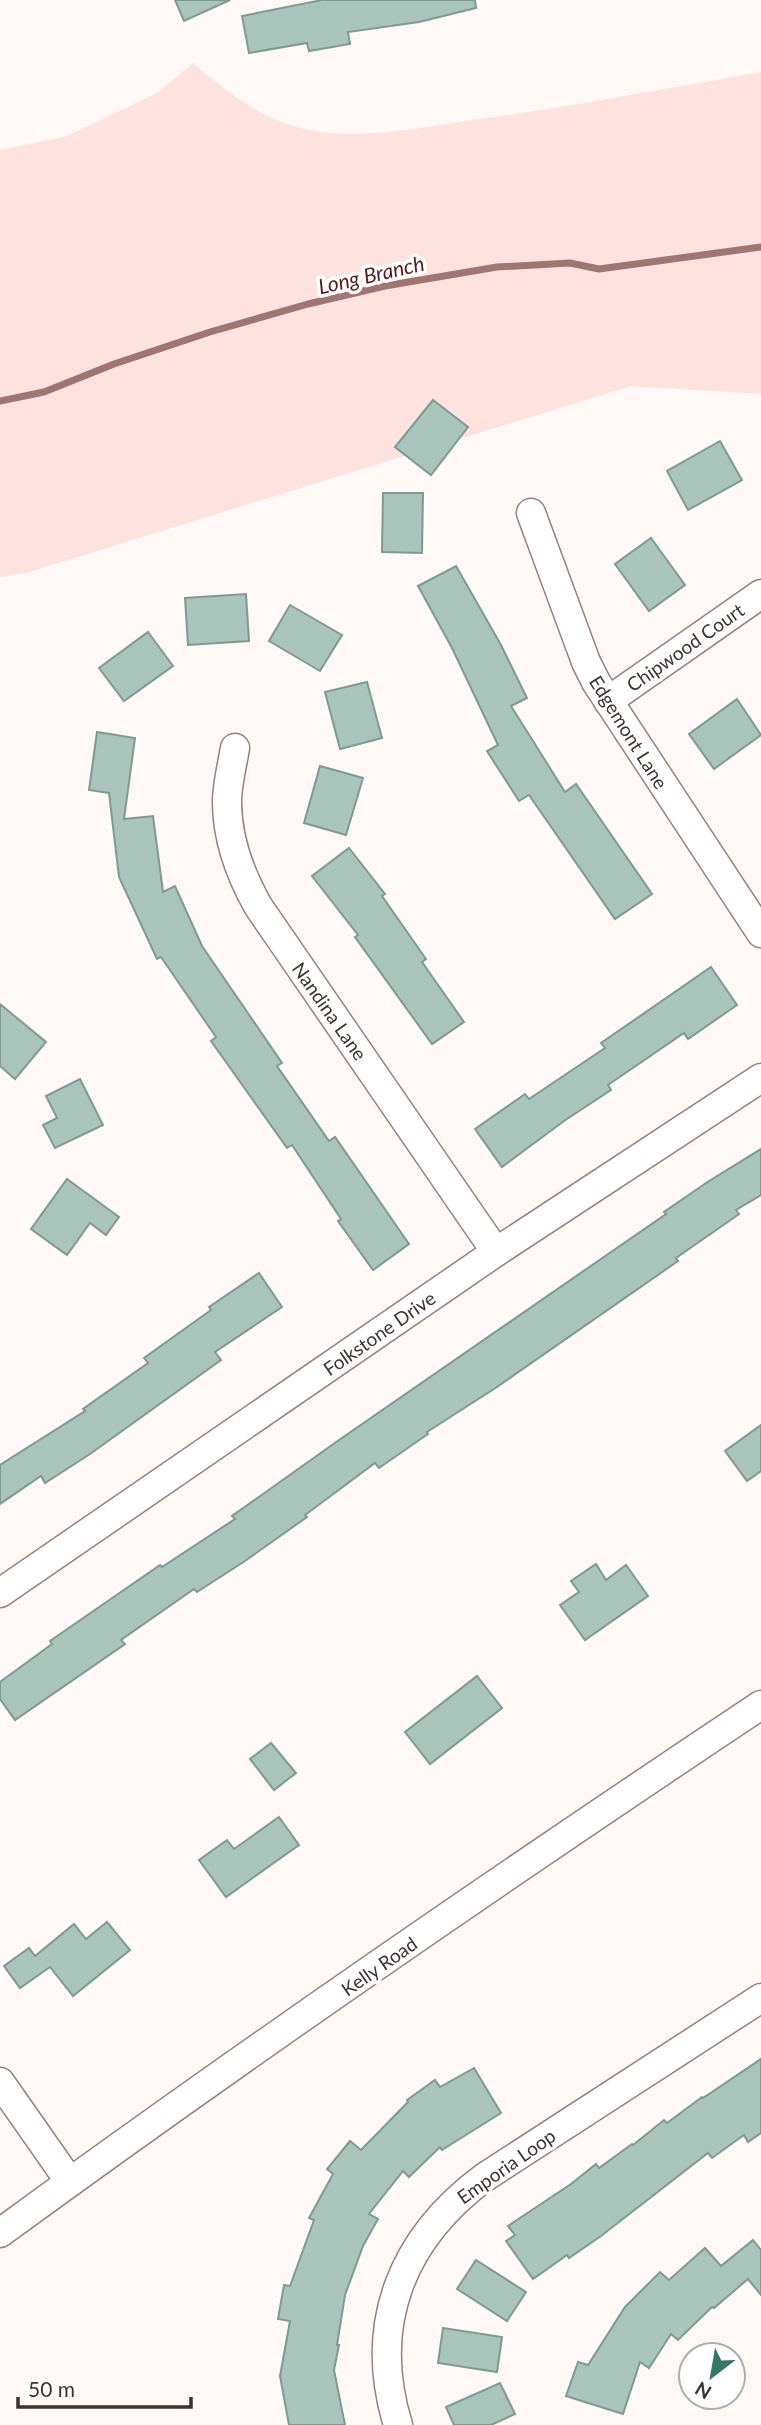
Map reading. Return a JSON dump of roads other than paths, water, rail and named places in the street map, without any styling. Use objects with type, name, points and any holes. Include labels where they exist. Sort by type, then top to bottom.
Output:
[{"type":"street","name":"Edgemont Lane","points":[[531,513],[586,662],[608,701],[761,933]]},
{"type":"street","name":"Chipwood Court","points":[[608,701],[761,594]]},
{"type":"street","name":"Nandina Lane","points":[[235,748],[227,802],[237,864],[246,884],[258,906],[496,1252]]},
{"type":"street","name":"Folkstone Drive","points":[[0,1593],[496,1252],[761,1078]]},
{"type":"street","name":"Kelly Road","points":[[0,2232],[581,1825],[761,1705]]},
{"type":"street","name":"Emporia Loop","points":[[398,2425],[388,2375],[387,2345],[391,2314],[409,2260],[442,2213],[485,2177],[761,1998]]},
{"type":"street","points":[[0,2082],[70,2182]]},
{"type":"waterway","name":"Long Branch","points":[[0,401],[44,392],[114,364],[210,332],[308,304],[385,286],[497,267],[570,263],[599,269],[761,247]]}]
